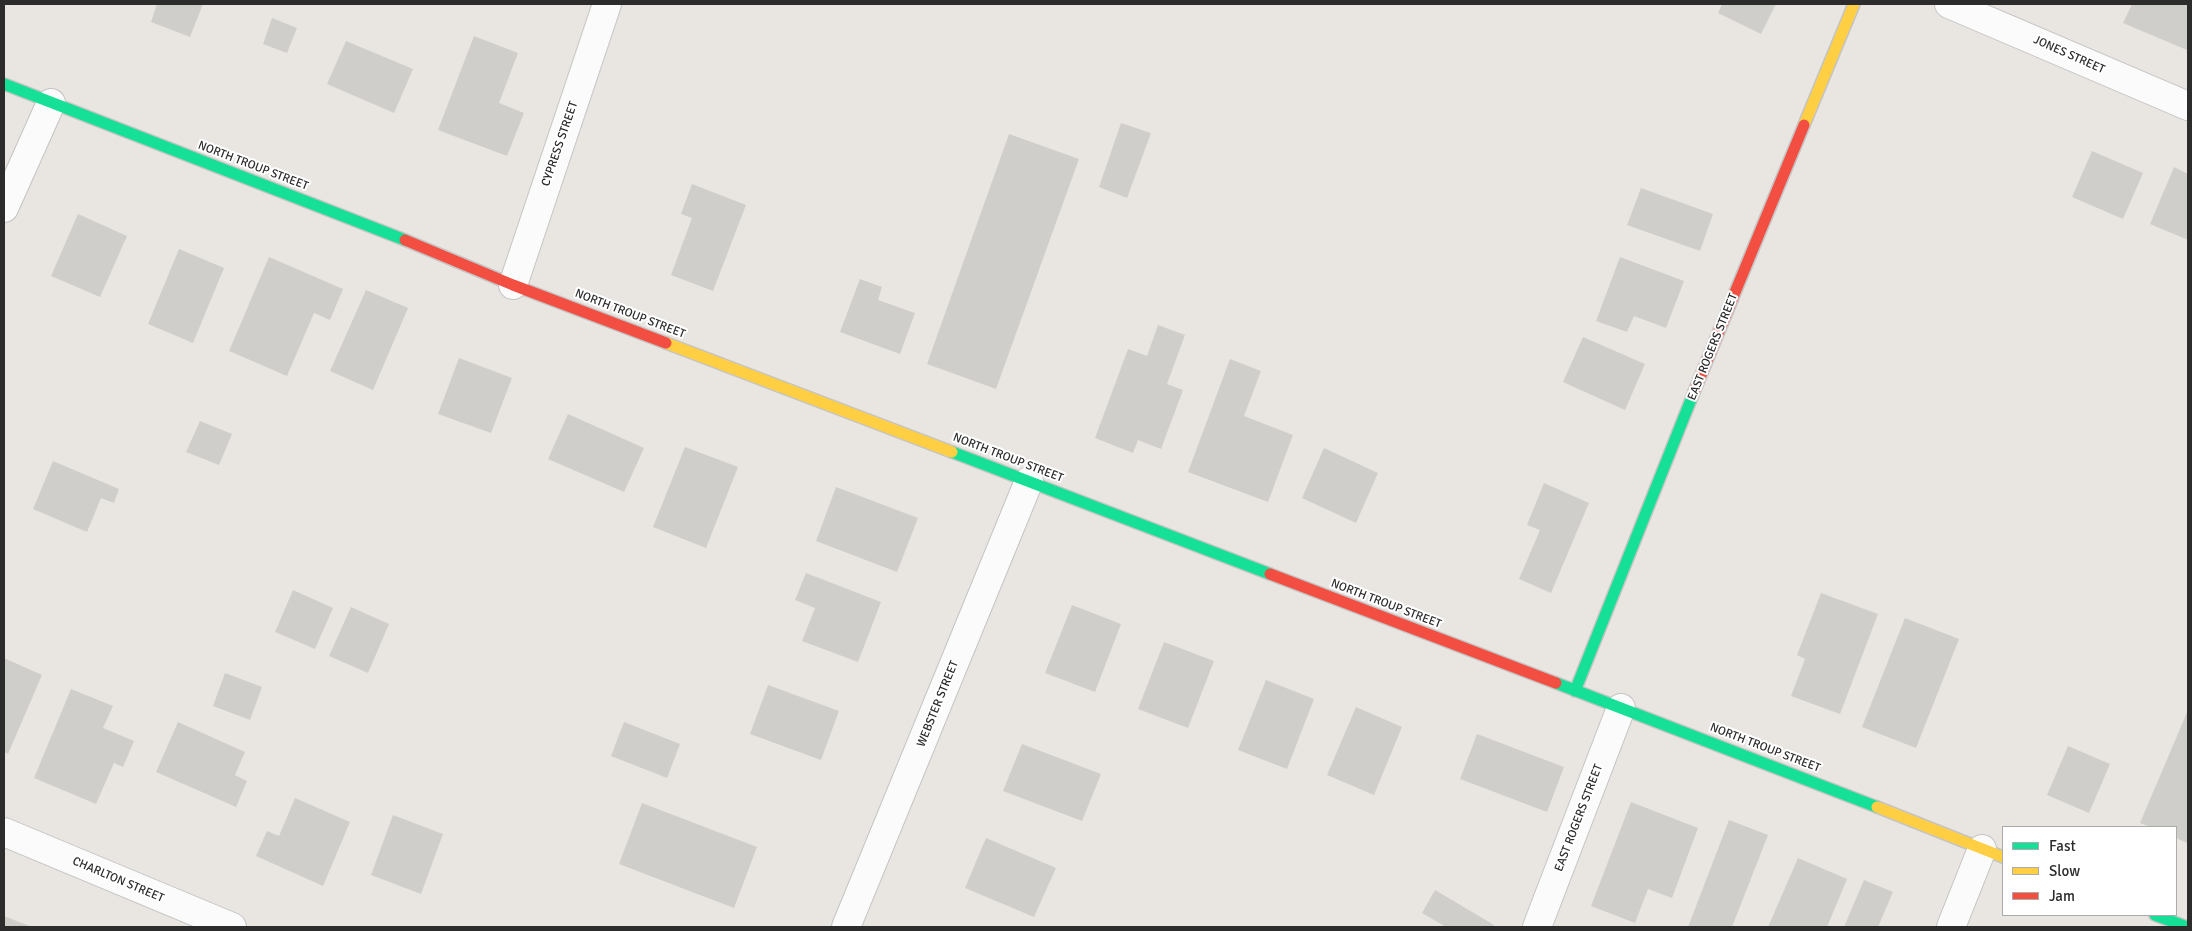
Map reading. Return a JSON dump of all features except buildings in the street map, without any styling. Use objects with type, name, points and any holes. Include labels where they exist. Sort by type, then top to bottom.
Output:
[{"type":"street","name":"CYPRESS STREET","points":[[513,285],[607,4]]},
{"type":"street","name":"EAST ROGERS STREET","points":[[1575,691],[1721,324],[1854,4]]},
{"type":"street","name":"JONES STREET","points":[[1949,4],[2188,106]]},
{"type":"street","name":"NORTH TROUP STREET","points":[[4,84],[343,215],[513,285],[1732,750],[1993,853]]},
{"type":"street","points":[[4,208],[51,102]]},
{"type":"street","name":"WEBSTER STREET","points":[[846,927],[1029,481]]},
{"type":"street","name":"EAST ROGERS STREET","points":[[1537,927],[1621,708]]},
{"type":"street","name":"CHARLTON STREET","points":[[4,832],[232,927]]},
{"type":"street","points":[[1951,927],[1993,853]]},
{"type":"street","points":[[2158,916],[2187,927]]},
{"type":"traffic: fast","points":[[4,84],[405,240]]},
{"type":"traffic: fast","points":[[1575,691],[1694,392]]},
{"type":"traffic: fast","points":[[952,452],[1270,574]]},
{"type":"traffic: fast","points":[[1556,683],[1877,807]]},
{"type":"traffic: fast","points":[[2158,916],[2187,927]]},
{"type":"traffic: slow","points":[[1804,125],[1854,4]]},
{"type":"traffic: slow","points":[[666,343],[952,452]]},
{"type":"traffic: slow","points":[[1877,807],[2002,857]]},
{"type":"traffic: jam","points":[[1694,392],[1804,125]]},
{"type":"traffic: jam","points":[[405,240],[513,285],[666,343]]},
{"type":"traffic: jam","points":[[1270,574],[1556,683]]}]
